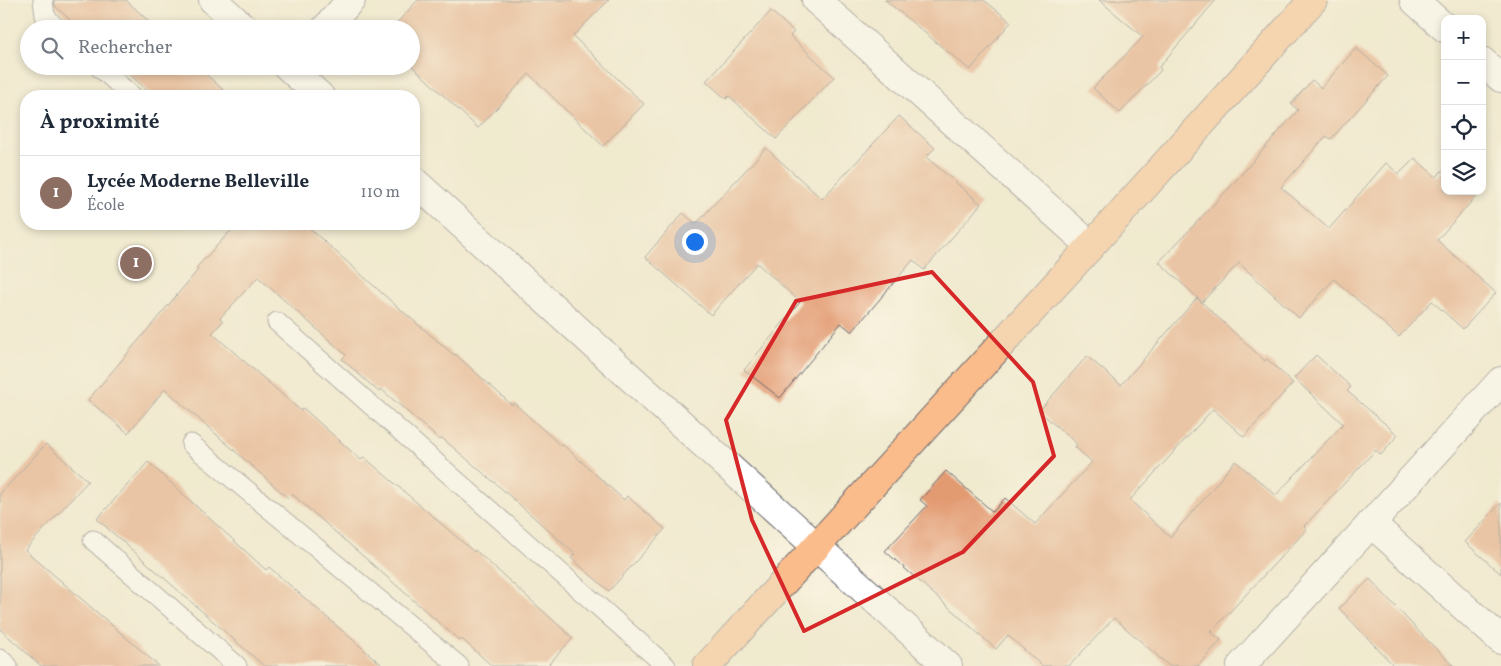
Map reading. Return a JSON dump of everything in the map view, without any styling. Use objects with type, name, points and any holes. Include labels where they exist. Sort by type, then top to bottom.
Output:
[{"type":"main road","points":[[707,666],[1092,246],[1313,0]]},
{"type":"street","points":[[213,0],[235,20]]},
{"type":"street","points":[[333,20],[351,0]]},
{"type":"street","points":[[816,0],[1092,246]]},
{"type":"street","points":[[1414,0],[1441,24]]},
{"type":"street","points":[[1486,65],[1501,78]]},
{"type":"street","points":[[298,75],[314,90]]},
{"type":"street","points":[[420,186],[948,666]]},
{"type":"street","points":[[1242,666],[1501,380]]},
{"type":"street","points":[[1371,523],[1501,640]]},
{"type":"lane","points":[[43,0],[45,16],[49,20]]},
{"type":"lane","points":[[108,75],[125,90]]},
{"type":"lane","points":[[277,322],[666,666]]},
{"type":"lane","points":[[191,444],[459,666]]},
{"type":"lane","points":[[93,540],[237,666]]},
{"type":"lane","points":[[0,659],[8,666]]},
{"type":"highlighted area","points":[[932,272],[1033,382],[1054,456],[963,552],[804,631],[752,520],[726,420],[796,301]]},
{"type":"building","points":[[54,0],[126,0],[147,20],[70,20],[55,6]]},
{"type":"building","points":[[418,0],[609,0],[573,36],[644,104],[603,146],[529,74],[478,128],[420,73],[420,20],[399,20]]},
{"type":"building","points":[[885,0],[984,0],[1011,22],[970,70]]},
{"type":"building","points":[[1099,0],[1216,0],[1159,67],[1161,70],[1120,113],[1093,88],[1143,37]]},
{"type":"building","points":[[771,11],[794,32],[790,36],[834,77],[776,139],[729,96],[726,99],[706,81]]},
{"type":"building","points":[[1356,48],[1388,76],[1331,139],[1326,136],[1281,187],[1329,229],[1386,163],[1399,174],[1415,158],[1436,177],[1441,172],[1441,195],[1477,195],[1437,240],[1496,293],[1463,329],[1432,301],[1399,337],[1334,279],[1299,318],[1239,263],[1202,302],[1159,262],[1232,185],[1298,110],[1291,104],[1312,80],[1321,88]]},
{"type":"building","points":[[131,75],[207,75],[223,90],[147,90]]},
{"type":"building","points":[[899,116],[935,148],[926,157],[981,204],[924,270],[913,260],[852,332],[841,323],[780,398],[744,370],[800,302],[757,263],[711,315],[645,257],[683,213],[696,224],[766,148],[822,199]]},
{"type":"building","points":[[231,230],[312,230],[393,303],[455,354],[512,405],[514,403],[624,500],[627,496],[665,529],[609,591],[571,558],[575,554],[502,489],[442,438],[440,440],[381,389],[379,392],[342,359],[346,355],[258,277],[220,318],[223,321],[212,333],[301,411],[303,408],[361,460],[364,457],[474,552],[475,550],[573,638],[547,666],[492,666],[462,639],[460,641],[292,494],[288,498],[165,389],[128,433],[88,400],[198,270],[196,268]]},
{"type":"building","points":[[1197,298],[1265,361],[1267,359],[1293,383],[1244,437],[1213,409],[1130,500],[1170,537],[1235,461],[1276,495],[1343,424],[1294,378],[1316,355],[1351,387],[1347,391],[1398,435],[1381,455],[1376,450],[1304,526],[1307,529],[1211,632],[1221,640],[1198,666],[1169,666],[1114,618],[1069,666],[1042,666],[1008,635],[996,649],[885,551],[927,506],[920,500],[946,471],[993,512],[1005,498],[1035,524],[1092,462],[1075,447],[1077,444],[1039,411],[1087,356],[1121,385]]},
{"type":"building","points":[[46,444],[88,481],[25,550],[159,666],[41,666],[0,629],[0,494]]},
{"type":"building","points":[[148,462],[266,570],[269,567],[383,666],[264,666],[97,519]]},
{"type":"building","points":[[1501,503],[1501,574],[1465,542]]},
{"type":"building","points":[[1370,579],[1454,666],[1394,666],[1339,608]]},
{"type":"place","name":"Lycée Moderne Belleville","points":[[136,263]]}]
